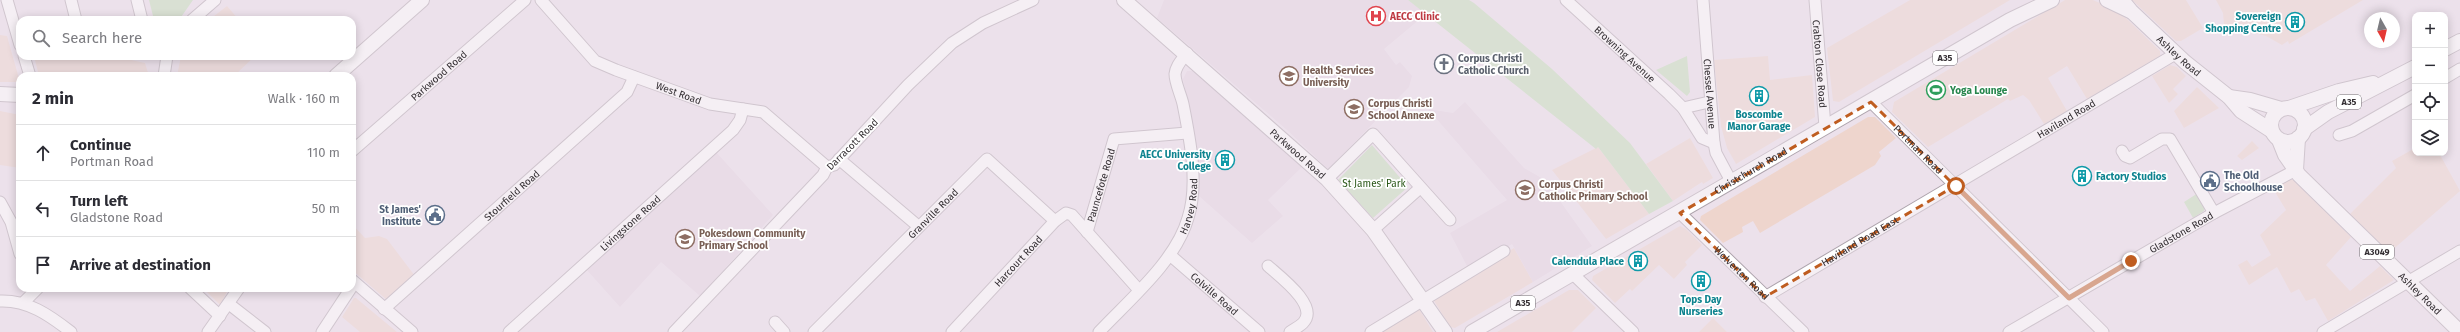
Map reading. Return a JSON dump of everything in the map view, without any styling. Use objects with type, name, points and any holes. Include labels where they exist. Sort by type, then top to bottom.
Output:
[{"type":"main road","points":[[356,58],[422,0]]},
{"type":"main road","name":"Parkwood Road","points":[[1124,0],[1187,53],[1327,179],[1373,230],[1445,332]]},
{"type":"main road","name":"Christchurch Road","points":[[2028,10],[2040,0]]},
{"type":"main road","name":"Christchurch Road","points":[[1472,332],[1574,275],[2028,10],[2052,0]]},
{"type":"main road","name":"Ashley Road","points":[[2107,0],[2126,6],[2207,81],[2229,97],[2242,111],[2275,136],[2285,155],[2296,170],[2323,200],[2460,332]]},
{"type":"main road","points":[[2447,48],[2460,41]]},
{"type":"main road","points":[[341,72],[354,60]]},
{"type":"main road","name":"A35","points":[[2301,134],[2328,112],[2412,69]]},
{"type":"main road","name":"A35","points":[[2285,109],[2339,91],[2396,78]]},
{"type":"main road","points":[[0,94],[16,95]]},
{"type":"main road","name":"Ashley Road","points":[[2229,97],[2250,100],[2285,109]]},
{"type":"main road","points":[[2296,170],[2301,134],[2302,115],[2285,109],[2271,121],[2275,136],[2289,142],[2301,134]]},
{"type":"street","points":[[7,0],[16,31]]},
{"type":"street","points":[[70,0],[75,16]]},
{"type":"street","points":[[137,0],[141,16]]},
{"type":"street","name":"Parkwood Road","points":[[356,148],[525,0]]},
{"type":"street","name":"West Road","points":[[541,0],[595,60],[634,77],[710,104],[763,112],[827,167]]},
{"type":"street","name":"Darracott Road","points":[[674,332],[823,175],[827,167],[834,165],[908,85],[952,43],[983,23],[1033,0]]},
{"type":"street","name":"Browning Avenue","points":[[1566,0],[1683,108],[1702,138],[1714,142]]},
{"type":"street","name":"Chessel Avenue","points":[[1703,0],[1709,102],[1714,142],[1716,153],[1732,182]]},
{"type":"street","name":"Crabton Close Road","points":[[1815,0],[1826,127]]},
{"type":"street","points":[[196,16],[211,1]]},
{"type":"street","name":"Harvey Road","points":[[1099,332],[1170,255],[1186,225],[1193,201],[1187,133],[1175,76],[1177,66],[1187,53]]},
{"type":"street","name":"Haviland Road","points":[[1956,186],[2177,54]]},
{"type":"street","points":[[25,60],[29,72]]},
{"type":"street","points":[[164,72],[166,60]]},
{"type":"street","points":[[2448,76],[2460,69]]},
{"type":"street","name":"Stourfield Road","points":[[384,309],[627,92],[634,77]]},
{"type":"street","points":[[2339,135],[2352,131],[2412,97]]},
{"type":"street","points":[[1683,108],[1709,102]]},
{"type":"street","name":"Portman Road","points":[[1871,102],[2103,332]]},
{"type":"street","name":"Livingstone Road","points":[[509,332],[733,130],[740,120],[743,109]]},
{"type":"street","name":"Pauncefote Road","points":[[1087,232],[1114,139],[1187,133]]},
{"type":"street","points":[[1327,179],[1373,134],[1450,220]]},
{"type":"street","points":[[2122,151],[2125,156],[2130,158],[2162,139],[2170,139],[2214,213]]},
{"type":"street","points":[[839,159],[918,226]]},
{"type":"street","name":"Granville Road","points":[[814,332],[918,226],[987,159],[1055,221]]},
{"type":"street","name":"Gladstone Road","points":[[2010,332],[2214,213],[2296,170]]},
{"type":"street","name":"Haviland Road East","points":[[1765,297],[1956,186]]},
{"type":"street","points":[[1373,230],[1420,188]]},
{"type":"street","points":[[0,202],[11,222],[16,240]]},
{"type":"street","name":"Harcourt Road","points":[[952,332],[1055,221],[1066,213],[1072,215],[1087,232]]},
{"type":"street","name":"Wolverton Road","points":[[1680,213],[1765,297],[1803,332]]},
{"type":"street","points":[[1087,232],[1138,289]]},
{"type":"street","points":[[1371,332],[1504,251]]},
{"type":"street","points":[[2322,332],[2460,251]]},
{"type":"street","name":"Colville Road","points":[[1170,255],[1259,332]]},
{"type":"street","points":[[1268,266],[1289,284],[1306,304],[1307,313],[1304,323],[1290,332]]},
{"type":"street","points":[[1574,275],[1633,332]]},
{"type":"street","points":[[356,286],[412,332]]},
{"type":"street","points":[[194,292],[220,316]]},
{"type":"street","points":[[208,332],[236,292]]},
{"type":"street","points":[[322,332],[348,292]]},
{"type":"street","points":[[0,302],[30,294],[38,308],[71,332]]},
{"type":"street","points":[[229,304],[265,332]]},
{"type":"street","points":[[775,322],[784,332]]},
{"type":"highlighted area","points":[[1871,102],[1955,186],[1765,297],[1680,213]]},
{"type":"shaded area","name":"Health Services University","points":[[1164,0],[1408,0],[1426,14],[1384,49],[1396,65],[1400,62],[1412,76],[1409,87],[1328,169],[1287,130],[1157,18]]},
{"type":"shaded area","points":[[1910,0],[2010,0],[1839,102],[1833,101],[1827,48]]},
{"type":"shaded area","points":[[2065,0],[2093,0],[2111,8],[2127,19],[2160,51],[2160,56],[2087,99],[2067,66],[2048,78],[2067,111],[2044,124],[2029,100],[2023,95],[2010,101],[2008,99],[1928,147],[1892,112],[1894,102]]},
{"type":"shaded area","points":[[2132,0],[2186,0],[2203,28],[2181,41],[2176,41]]},
{"type":"shaded area","name":"Sovereign Shopping Centre","points":[[2216,0],[2363,0],[2289,44],[2288,41],[2282,45],[2266,36],[2224,25],[2223,13]]},
{"type":"shaded area","points":[[227,6],[236,16],[214,16]]},
{"type":"shaded area","points":[[0,35],[7,36],[17,72],[16,82],[0,82]]},
{"type":"shaded area","points":[[1768,56],[1770,80],[1812,75],[1815,117],[1736,164],[1727,148],[1721,126],[1714,60]]},
{"type":"shaded area","points":[[35,60],[131,60],[145,63],[148,72],[38,72]]},
{"type":"shaded area","points":[[180,60],[251,60],[238,72],[178,72]]},
{"type":"shaded area","points":[[2170,65],[2177,67],[2186,76],[2173,89],[2178,94],[2169,103],[2152,76]]},
{"type":"shaded area","points":[[1187,71],[1193,71],[1302,167],[1268,200],[1283,216],[1252,243],[1199,196],[1195,135],[1183,79]]},
{"type":"shaded area","points":[[2197,87],[2219,108],[2184,128],[2174,111]]},
{"type":"shaded area","name":"Corpus Christi Catholic Primary School","points":[[1465,102],[1524,168],[1545,180],[1592,246],[1533,282],[1512,244],[1469,270],[1450,233],[1507,200],[1428,109],[1453,113]]},
{"type":"shaded area","points":[[0,111],[16,114],[16,167],[0,165]]},
{"type":"shaded area","points":[[1868,117],[1875,117],[1896,138],[1879,152],[1881,156],[1875,165],[1760,233],[1753,221],[1742,227],[1743,232],[1723,243],[1700,220],[1701,216]]},
{"type":"shaded area","points":[[1690,138],[1713,178],[1703,184],[1702,182],[1673,201],[1646,164]]},
{"type":"shaded area","points":[[2252,141],[2259,148],[2242,160],[2237,156]]},
{"type":"shaded area","points":[[1598,147],[1649,214],[1606,239],[1552,170]]},
{"type":"shaded area","points":[[2412,150],[2412,156],[2441,156],[2460,191],[2389,253],[2350,214],[2396,168],[2392,161]]},
{"type":"shaded area","name":"Pokesdown Community Primary School","points":[[716,152],[773,215],[700,296],[661,262],[620,307],[586,269]]},
{"type":"shaded area","points":[[2285,180],[2293,180],[2351,237],[2326,265],[2350,291],[2380,266],[2394,280],[2328,321],[2315,298],[2306,301],[2299,289],[2291,293],[2277,267],[2249,285],[2238,265],[2247,260],[2252,267],[2271,255],[2260,235],[2286,210],[2272,187]]},
{"type":"shaded area","points":[[1680,226],[1686,229],[1702,245],[1685,262],[1687,265],[1674,279],[1659,265],[1632,291],[1630,289],[1615,303],[1592,280],[1593,276]]},
{"type":"shaded area","points":[[356,228],[365,238],[379,236],[387,239],[415,276],[388,301],[356,273]]},
{"type":"shaded area","points":[[1514,248],[1533,282],[1455,328],[1450,327],[1433,299]]},
{"type":"shaded area","points":[[1569,290],[1578,290],[1596,308],[1572,332],[1497,332]]},
{"type":"shaded area","points":[[207,292],[227,292],[220,305]]},
{"type":"shaded area","points":[[354,298],[356,298],[397,332],[360,332],[342,317]]},
{"type":"shaded area","points":[[1419,309],[1433,332],[1379,332]]},
{"type":"shaded area","points":[[1713,318],[1727,332],[1699,332]]},
{"type":"green space","points":[[149,0],[193,0],[182,16],[153,16]]},
{"type":"green space","points":[[1408,0],[1469,0],[1474,3],[1552,69],[1630,143],[1673,201],[1649,214],[1598,147],[1596,149]]},
{"type":"green space","points":[[1687,56],[1690,92],[1687,96],[1656,70]]},
{"type":"green space","name":"St James' Park","points":[[1372,145],[1408,187],[1373,218],[1338,180]]},
{"type":"green space","points":[[2198,193],[2205,205],[2204,211],[2193,218],[2184,202]]},
{"type":"place","name":"AECC Clinic","points":[[1376,16]]},
{"type":"place","name":"Sovereign Shopping Centre","points":[[2295,22]]},
{"type":"place","name":"Corpus Christi Catholic Church","points":[[1444,64]]},
{"type":"place","name":"Health Services University","points":[[1289,76]]},
{"type":"place","name":"Yoga Lounge","points":[[1936,90]]},
{"type":"place","name":"Boscombe Manor Garage","points":[[1759,96]]},
{"type":"place","name":"Corpus Christi School Annexe","points":[[1354,109]]},
{"type":"place","name":"AECC University College","points":[[1225,160]]},
{"type":"place","name":"Factory Studios","points":[[2082,176]]},
{"type":"place","name":"The Old Schoolhouse","points":[[2210,181]]},
{"type":"place","name":"Corpus Christi Catholic Primary School","points":[[1525,190]]},
{"type":"place","name":"St James' Institute","points":[[435,215]]},
{"type":"place","name":"Pokesdown Community Primary School","points":[[685,239]]},
{"type":"place","name":"Calendula Place","points":[[1638,261]]},
{"type":"place","name":"Tops Day Nurseries","points":[[1701,281]]},
{"type":"route","points":[[1956,186],[2069,298],[2131,261]]}]
